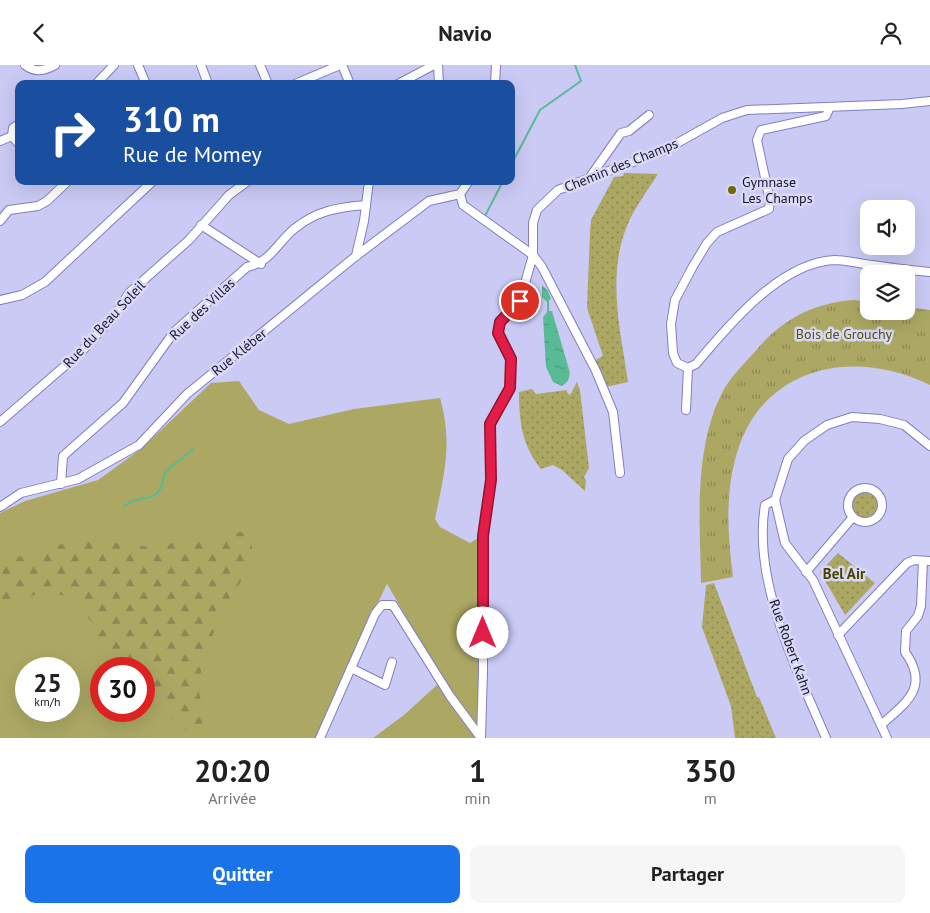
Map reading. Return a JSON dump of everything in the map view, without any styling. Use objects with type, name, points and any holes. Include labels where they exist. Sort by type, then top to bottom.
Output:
[{"type":"street","points":[[25,65],[35,71],[47,70],[54,65]]},
{"type":"street","points":[[100,80],[114,65]]},
{"type":"street","points":[[201,65],[207,80]]},
{"type":"street","points":[[260,65],[266,80]]},
{"type":"street","points":[[305,80],[341,65],[348,80]]},
{"type":"street","points":[[406,80],[436,65],[438,80]]},
{"type":"street","points":[[496,65],[496,80]]},
{"type":"street","points":[[137,66],[144,80]]},
{"type":"street","name":"Chemin des Champs","points":[[481,738],[484,672],[483,536],[491,480],[490,424],[510,388],[511,359],[498,333],[500,322],[520,301],[533,255],[533,223],[537,210],[558,190],[665,150],[733,114],[764,108],[902,104],[930,101]]},
{"type":"street","points":[[688,368],[678,363],[672,353],[671,324],[676,300],[692,268],[707,243],[717,232],[769,209],[770,201],[757,141],[758,134],[762,129],[826,116],[830,107]]},
{"type":"street","points":[[590,177],[621,133],[628,131],[649,115]]},
{"type":"street","points":[[15,127],[12,136],[15,139]]},
{"type":"street","points":[[0,141],[12,136]]},
{"type":"street","points":[[0,221],[9,210],[38,206],[48,201],[64,185]]},
{"type":"street","points":[[0,299],[22,295],[45,282],[149,185]]},
{"type":"street","name":"Rue du Beau Soleil","points":[[0,422],[82,351],[115,315],[129,293],[189,240],[229,195],[243,185]]},
{"type":"street","points":[[356,256],[368,185]]},
{"type":"street","points":[[466,185],[460,194],[463,205],[533,255],[542,267],[596,371],[613,411],[620,473]]},
{"type":"street","name":"Rue Kléber","points":[[0,507],[20,493],[78,479],[139,445],[187,394],[356,256],[429,201],[460,194]]},
{"type":"street","name":"Rue des Villas","points":[[61,484],[63,456],[123,403],[174,332],[247,267],[261,264],[293,230],[314,215],[337,207],[366,205]]},
{"type":"street","points":[[201,225],[261,264]]},
{"type":"street","points":[[688,368],[696,364],[740,313],[756,299],[781,281],[812,266],[834,260],[930,273]]},
{"type":"street","points":[[686,409],[688,368]]},
{"type":"street","points":[[887,738],[813,580],[785,543],[775,500],[788,459],[804,441],[827,425],[852,417],[880,419],[904,425],[930,446]]},
{"type":"street","points":[[864,487],[879,494],[882,505],[878,516],[874,520],[863,522],[853,517],[848,502],[852,493],[864,487]]},
{"type":"street","name":"Rue Robert Kahn","points":[[775,500],[765,505],[762,524],[763,548],[771,590],[783,633],[826,738]]},
{"type":"street","points":[[806,572],[853,517]]},
{"type":"street","points":[[838,635],[899,569],[914,560],[926,561],[921,606],[918,616],[906,631],[904,652],[914,663],[918,673],[917,688],[913,697],[881,725]]},
{"type":"street","points":[[320,738],[375,613],[382,605],[393,605],[450,696],[481,738]]},
{"type":"street","points":[[351,668],[385,685],[392,662]]},
{"type":"green space","points":[[624,173],[658,174],[631,218],[619,252],[616,289],[617,308],[628,382],[606,387],[594,361],[603,356],[587,308],[591,220],[614,177],[623,176]]},
{"type":"green space","name":"Bois de Grouchy","points":[[840,301],[860,301],[860,320],[915,320],[915,308],[930,310],[930,385],[900,373],[870,367],[840,367],[812,373],[786,385],[764,404],[747,428],[732,474],[728,518],[733,577],[701,583],[700,484],[707,435],[714,411],[724,389],[736,373],[778,329],[814,308]]},
{"type":"green space","points":[[239,381],[259,410],[289,424],[354,409],[440,398],[447,445],[444,473],[435,519],[440,527],[470,543],[480,537],[479,718],[476,728],[467,720],[387,584],[358,643],[339,694],[318,738],[0,738],[0,513],[25,501],[98,480],[141,449],[211,383]]},
{"type":"green space","points":[[577,382],[580,390],[589,468],[584,477],[586,480],[585,491],[562,470],[553,465],[541,469],[526,442],[520,413],[519,392],[532,389],[536,394],[567,390],[567,393],[570,395]]},
{"type":"green space","points":[[865,491],[875,495],[879,505],[875,515],[865,519],[855,515],[851,505],[855,495]]},
{"type":"green space","points":[[253,530],[251,567],[221,610],[197,684],[205,717],[196,738],[177,724],[155,699],[155,657],[118,657],[91,645],[93,624],[71,596],[38,593],[0,612],[0,562],[83,538],[148,547]]},
{"type":"green space","points":[[838,553],[875,583],[845,615],[820,572]]},
{"type":"green space","points":[[714,583],[757,697],[759,697],[776,738],[735,738],[731,706],[702,627],[706,585]]},
{"type":"green space","points":[[438,684],[481,738],[373,738],[404,715]]},
{"type":"water","points":[[542,285],[548,291],[551,299],[547,302],[542,297]]},
{"type":"water","points":[[548,311],[552,311],[570,373],[568,381],[562,386],[553,382],[546,367],[543,317]]},
{"type":"waterway","points":[[515,157],[540,110],[581,81],[575,65]]},
{"type":"waterway","points":[[485,216],[501,185]]},
{"type":"waterway","points":[[548,301],[548,311]]},
{"type":"waterway","points":[[124,506],[138,499],[155,495],[159,491],[165,472],[193,449]]},
{"type":"place","name":"Gymnase Les Champs","points":[[732,190]]},
{"type":"district","name":"Bel Air","points":[[844,573]]},
{"type":"route","points":[[483,633],[483,536],[491,480],[489,453],[490,424],[510,388],[511,359],[498,333],[500,322],[520,301]]}]
